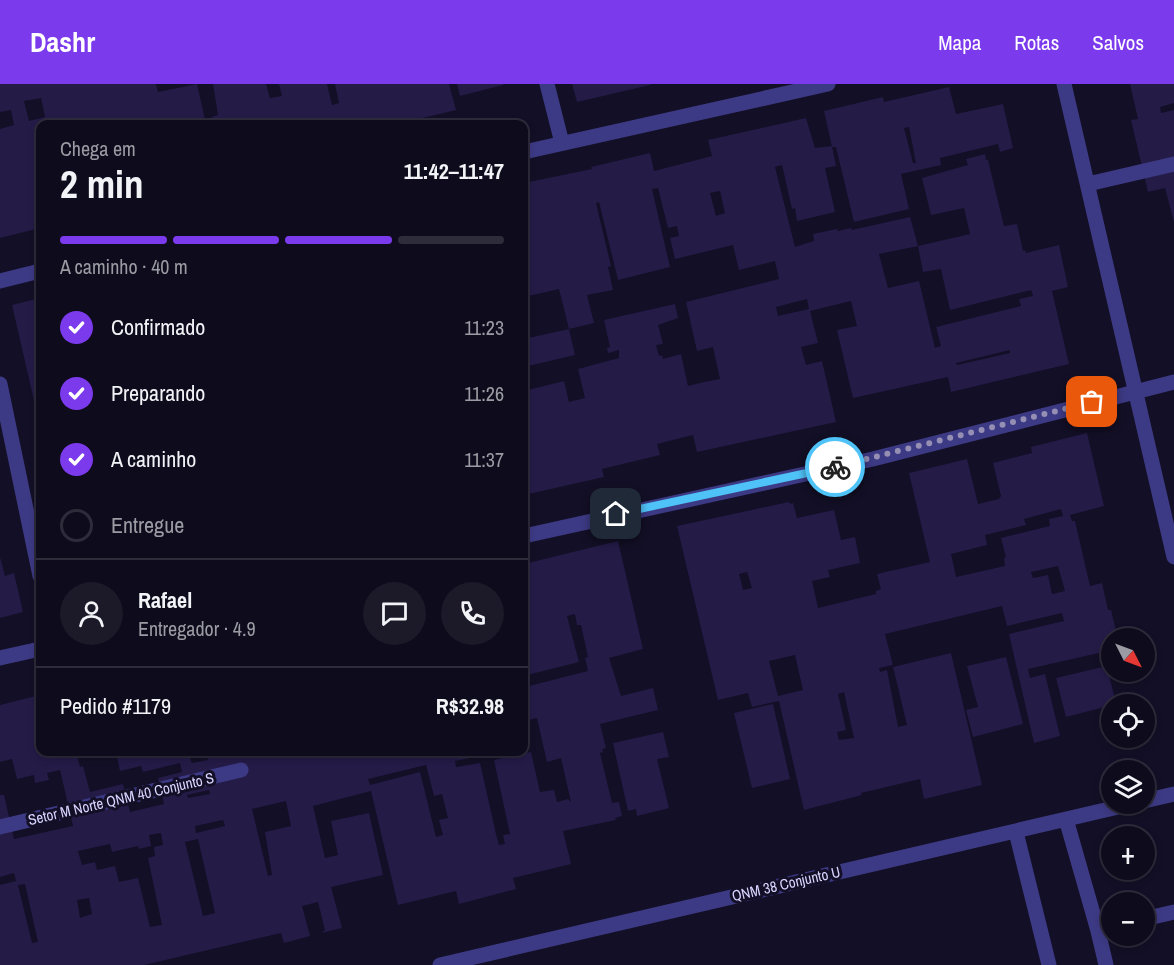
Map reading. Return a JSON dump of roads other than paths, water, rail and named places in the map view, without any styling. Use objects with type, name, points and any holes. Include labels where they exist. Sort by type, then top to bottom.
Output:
[{"type":"street","points":[[547,84],[562,143]]},
{"type":"street","points":[[528,151],[828,84]]},
{"type":"street","points":[[1064,84],[1174,557]]},
{"type":"street","points":[[1088,184],[1174,164]]},
{"type":"street","points":[[0,280],[36,272]]},
{"type":"street","points":[[528,535],[873,459],[1174,382]]},
{"type":"street","points":[[0,384],[36,557]]},
{"type":"street","points":[[0,658],[36,650]]},
{"type":"street","name":"Setor M Norte QNM 40 Conjunto S","points":[[0,827],[242,770]]},
{"type":"street","points":[[1155,798],[1174,794]]},
{"type":"street","name":"QNM 38 Conjunto U","points":[[440,965],[1101,811]]},
{"type":"street","points":[[1066,819],[1101,918]]},
{"type":"street","points":[[1016,832],[1048,965]]},
{"type":"street","points":[[1155,916],[1174,912]]},
{"type":"street","points":[[1105,946],[1106,965]]}]
